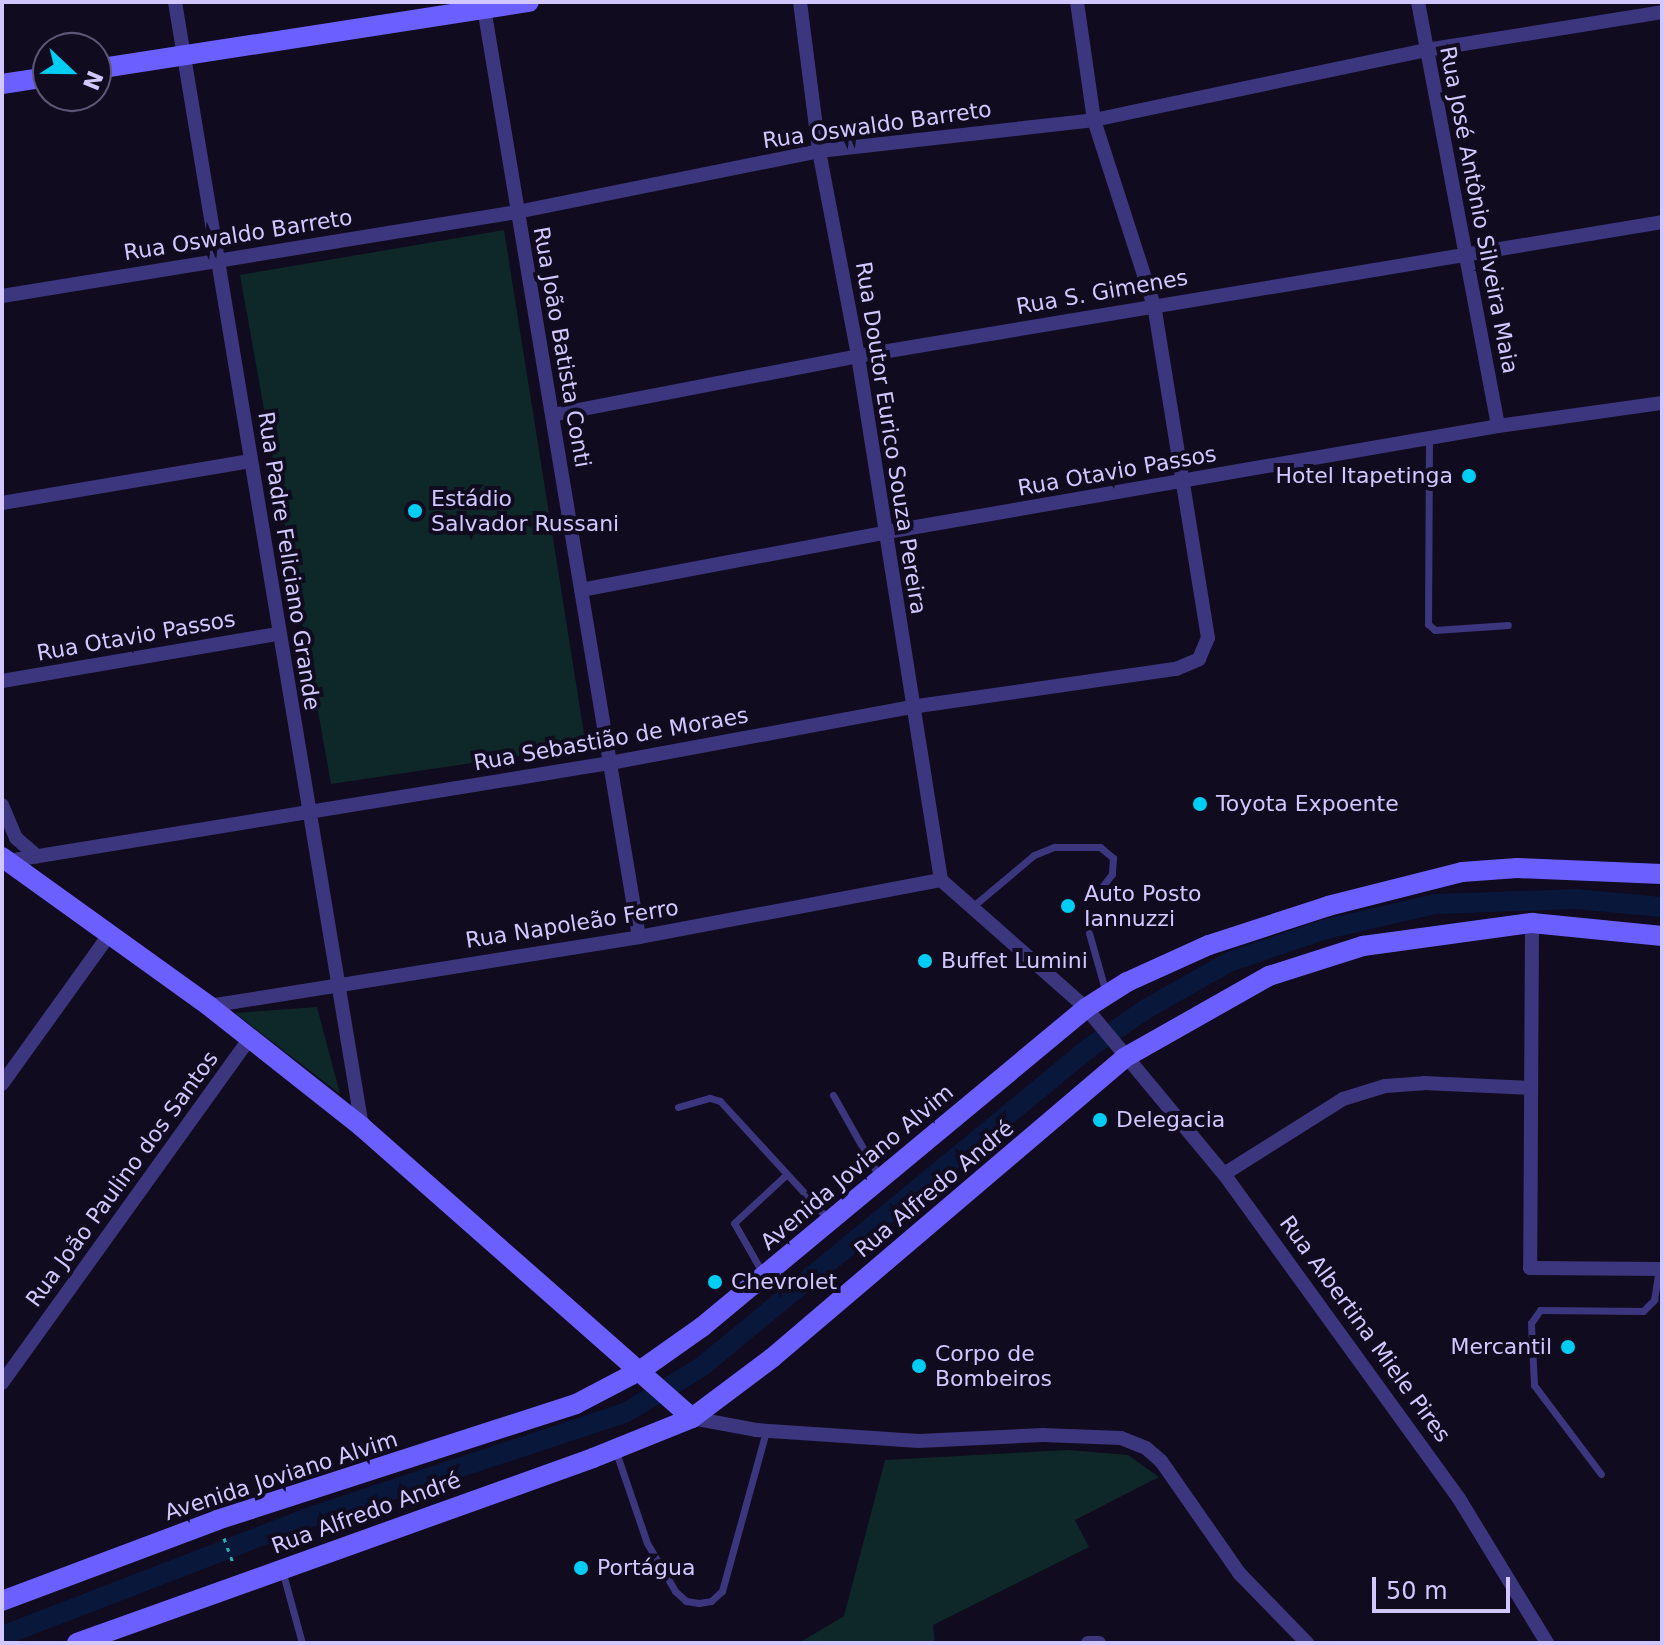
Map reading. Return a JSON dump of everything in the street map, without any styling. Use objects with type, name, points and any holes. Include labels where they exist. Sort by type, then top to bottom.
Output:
[{"type":"main road","points":[[112,67],[483,6],[529,2]]},
{"type":"main road","points":[[2,84],[32,79]]},
{"type":"main road","points":[[5,859],[209,1006],[362,1127],[686,1412]]},
{"type":"main road","name":"Avenida Joviano Alvim","points":[[2,1601],[217,1520],[576,1404],[603,1390],[648,1376],[672,1348],[1092,1016],[1106,995],[1209,945],[1328,906],[1462,872],[1517,868],[1662,874]]},
{"type":"main road","name":"Rua Alfredo André","points":[[77,1643],[615,1450],[686,1412],[772,1358],[1122,1054],[1269,976],[1363,946],[1532,923],[1662,936]]},
{"type":"main road","points":[[615,1348],[653,1353],[672,1348]]},
{"type":"main road","points":[[603,1390],[613,1374],[615,1348]]},
{"type":"street","name":"Rua Padre Feliciano Grande","points":[[175,2],[362,1127]]},
{"type":"street","name":"Rua Doutor Eurico Souza Pereira","points":[[800,2],[819,151],[858,356],[911,707],[941,880]]},
{"type":"street","points":[[1077,2],[1094,120],[1154,306],[1185,482]]},
{"type":"street","name":"Rua José Antônio Silveira Maia","points":[[1418,2],[1463,254],[1498,426]]},
{"type":"street","name":"Rua João Batista Conti","points":[[483,6],[639,937]]},
{"type":"street","name":"Rua Oswaldo Barreto","points":[[2,296],[517,212],[819,151],[1094,120],[1426,50],[1662,12]]},
{"type":"street","name":"Rua S. Gimenes","points":[[552,415],[858,356],[1662,222]]},
{"type":"street","name":"Rua Otavio Passos","points":[[581,590],[887,532],[1498,426],[1662,403]]},
{"type":"street","points":[[2,503],[250,461]]},
{"type":"street","name":"Rua Sebastião de Moraes","points":[[5,859],[610,763],[911,707],[1176,669],[1199,659],[1208,638],[1185,482]]},
{"type":"street","name":"Rua Otavio Passos","points":[[2,681],[278,634]]},
{"type":"street","points":[[2,805],[16,838],[37,856]]},
{"type":"street","name":"Rua Albertina Miele Pires","points":[[941,880],[1092,1016],[1224,1174],[1458,1497],[1547,1643]]},
{"type":"street","name":"Rua Napoleão Ferro","points":[[209,1006],[639,937],[941,880]]},
{"type":"street","points":[[1532,923],[1530,1268],[1660,1269]]},
{"type":"street","points":[[2,1084],[109,935]]},
{"type":"street","name":"Rua João Paulino dos Santos","points":[[2,1383],[249,1039]]},
{"type":"street","points":[[1224,1174],[1343,1099],[1385,1086],[1424,1083],[1531,1088]]},
{"type":"street","points":[[686,1412],[766,1431],[919,1441],[1043,1435],[1121,1438],[1146,1448],[1161,1461],[1239,1573],[1307,1643]]},
{"type":"street","points":[[1088,1643],[1099,1643]]},
{"type":"lane","points":[[1429,439],[1428,624],[1435,630],[1508,625]]},
{"type":"lane","points":[[972,907],[1034,855],[1054,847],[1100,847],[1113,858],[1112,874],[1095,896]]},
{"type":"lane","points":[[1089,933],[1106,995]]},
{"type":"lane","points":[[833,1095],[881,1180]]},
{"type":"lane","points":[[678,1107],[710,1098],[720,1101],[830,1221]]},
{"type":"lane","points":[[764,1275],[734,1223],[736,1217],[787,1174]]},
{"type":"lane","points":[[1601,1474],[1534,1385],[1531,1323],[1540,1310],[1643,1311],[1654,1300],[1660,1269]]},
{"type":"lane","points":[[615,1450],[647,1543],[675,1591],[686,1601],[699,1603],[711,1601],[722,1591],[766,1431]]},
{"type":"lane","points":[[281,1568],[302,1643]]},
{"type":"path","points":[[217,1520],[241,1584]]},
{"type":"green space","name":"Estádio Salvador Russani","points":[[504,230],[586,746],[331,784],[240,275]]},
{"type":"green space","points":[[317,1007],[340,1094],[235,1013]]},
{"type":"green space","points":[[1068,1450],[1128,1455],[1159,1477],[1075,1520],[1089,1547],[933,1625],[935,1643],[799,1643],[844,1616],[885,1460]]},
{"type":"waterway","points":[[2,1636],[316,1515],[625,1413],[700,1368],[1089,1048],[1146,1009],[1229,962],[1323,930],[1435,904],[1576,899],[1662,907]]},
{"type":"place","name":"Hotel Itapetinga","points":[[1469,476]]},
{"type":"place","name":"Estádio Salvador Russani","points":[[415,511]]},
{"type":"place","name":"Toyota Expoente","points":[[1200,804]]},
{"type":"place","name":"Auto Posto Iannuzzi","points":[[1068,906]]},
{"type":"place","name":"Buffet Lumini","points":[[925,961]]},
{"type":"place","name":"Delegacia","points":[[1100,1120]]},
{"type":"place","name":"Chevrolet","points":[[715,1282]]},
{"type":"place","name":"Mercantil","points":[[1568,1347]]},
{"type":"place","name":"Corpo de Bombeiros","points":[[919,1366]]},
{"type":"place","name":"Portágua","points":[[581,1568]]}]
